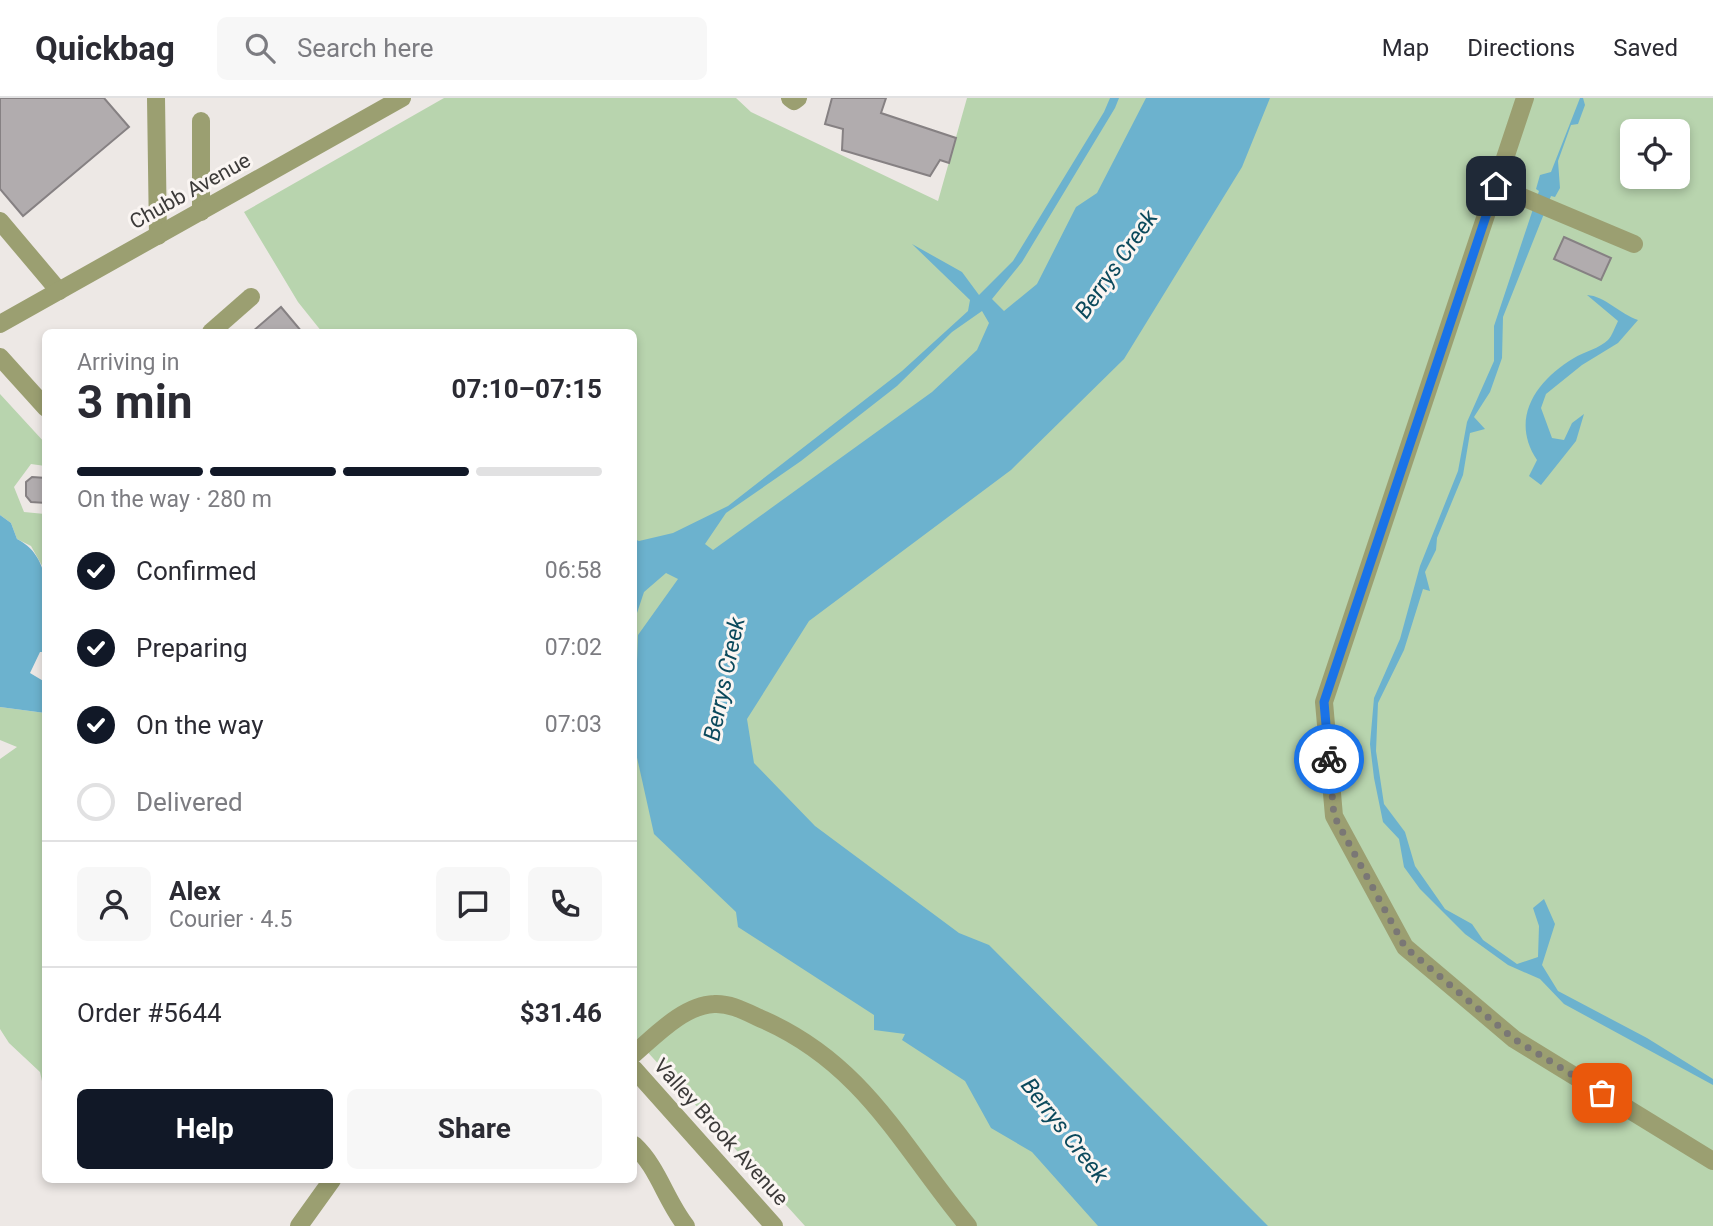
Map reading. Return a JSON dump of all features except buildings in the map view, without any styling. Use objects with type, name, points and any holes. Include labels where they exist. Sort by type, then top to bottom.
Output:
[{"type":"street","points":[[156,98],[158,236]]},
{"type":"street","name":"Chubb Avenue","points":[[0,324],[402,98]]},
{"type":"street","points":[[790,98],[794,101],[798,98]]},
{"type":"street","points":[[1525,98],[1324,702],[1334,816],[1405,947],[1514,1039],[1713,1161]]},
{"type":"street","points":[[201,121],[201,212]]},
{"type":"street","points":[[1496,186],[1634,244]]},
{"type":"street","points":[[0,221],[60,290]]},
{"type":"street","points":[[214,329],[251,297]]},
{"type":"street","points":[[0,357],[42,404]]},
{"type":"street","points":[[637,1052],[678,1018],[712,1004],[731,1005],[779,1027],[844,1070],[895,1126],[968,1226]]},
{"type":"street","name":"Valley Brook Avenue","points":[[637,1072],[774,1226]]},
{"type":"street","points":[[637,1149],[656,1173],[676,1214],[686,1226]]},
{"type":"street","points":[[299,1226],[330,1183]]},
{"type":"green space","points":[[444,98],[736,98],[751,112],[938,201],[967,98],[1713,98],[1713,1226],[805,1226],[637,1040],[637,329],[320,329],[298,302],[244,212]]},
{"type":"green space","points":[[0,394],[42,440],[42,466],[31,464],[14,487],[24,512],[42,514],[42,566],[31,546],[17,539],[11,523],[0,515]]},
{"type":"green space","points":[[0,707],[42,713],[42,1081],[40,1072],[9,1043],[0,1029],[0,759],[17,747],[0,740]]},
{"type":"water","name":"Berrys Creek","points":[[1110,98],[1119,98],[1115,108],[1022,262],[992,299],[1004,311],[1037,284],[1076,207],[1097,193],[1146,98],[1270,98],[1242,167],[1124,359],[1011,470],[809,621],[747,719],[754,763],[815,826],[959,933],[989,945],[1268,1226],[1098,1226],[1032,1152],[991,1128],[965,1081],[902,1040],[905,1034],[874,1030],[874,1015],[738,927],[736,912],[654,834],[637,758],[638,635],[678,579],[666,573],[644,592],[637,613],[637,540],[673,533],[728,506],[902,371],[968,311],[970,300],[912,244],[962,272],[979,295],[1013,261]],"holes":[[[982,311],[989,323],[977,350],[932,392],[713,550],[705,544],[726,513],[801,461],[897,386],[952,332]]]},
{"type":"water","points":[[1580,98],[1583,98],[1585,105],[1578,124],[1571,125],[1558,161],[1560,188],[1555,197],[1551,196],[1503,317],[1502,358],[1490,392],[1474,417],[1485,429],[1470,433],[1463,475],[1437,538],[1436,550],[1425,572],[1430,591],[1423,589],[1404,650],[1378,703],[1376,751],[1384,804],[1405,832],[1415,866],[1445,909],[1472,924],[1483,940],[1517,964],[1538,957],[1539,926],[1533,908],[1544,899],[1555,924],[1542,965],[1558,991],[1647,1038],[1713,1079],[1713,1085],[1564,1004],[1540,979],[1508,965],[1465,934],[1420,889],[1404,867],[1399,839],[1383,822],[1374,778],[1370,744],[1374,698],[1400,639],[1420,566],[1458,471],[1467,422],[1494,361],[1494,326],[1539,191],[1536,189],[1540,175],[1551,172]]},
{"type":"water","points":[[1587,295],[1600,298],[1638,320],[1618,343],[1582,365],[1546,394],[1541,408],[1552,438],[1564,440],[1572,423],[1584,414],[1576,441],[1541,485],[1529,476],[1537,460],[1529,444],[1526,429],[1531,402],[1549,377],[1561,367],[1608,340],[1618,321]]},
{"type":"water","points":[[0,515],[11,523],[17,539],[30,548],[42,568],[42,652],[30,673],[42,680],[42,713],[0,707]]},
{"type":"way so far","points":[[1329,759],[1334,816],[1405,947],[1514,1039],[1602,1093]]},
{"type":"route","points":[[1329,759],[1324,702],[1496,186]]}]
